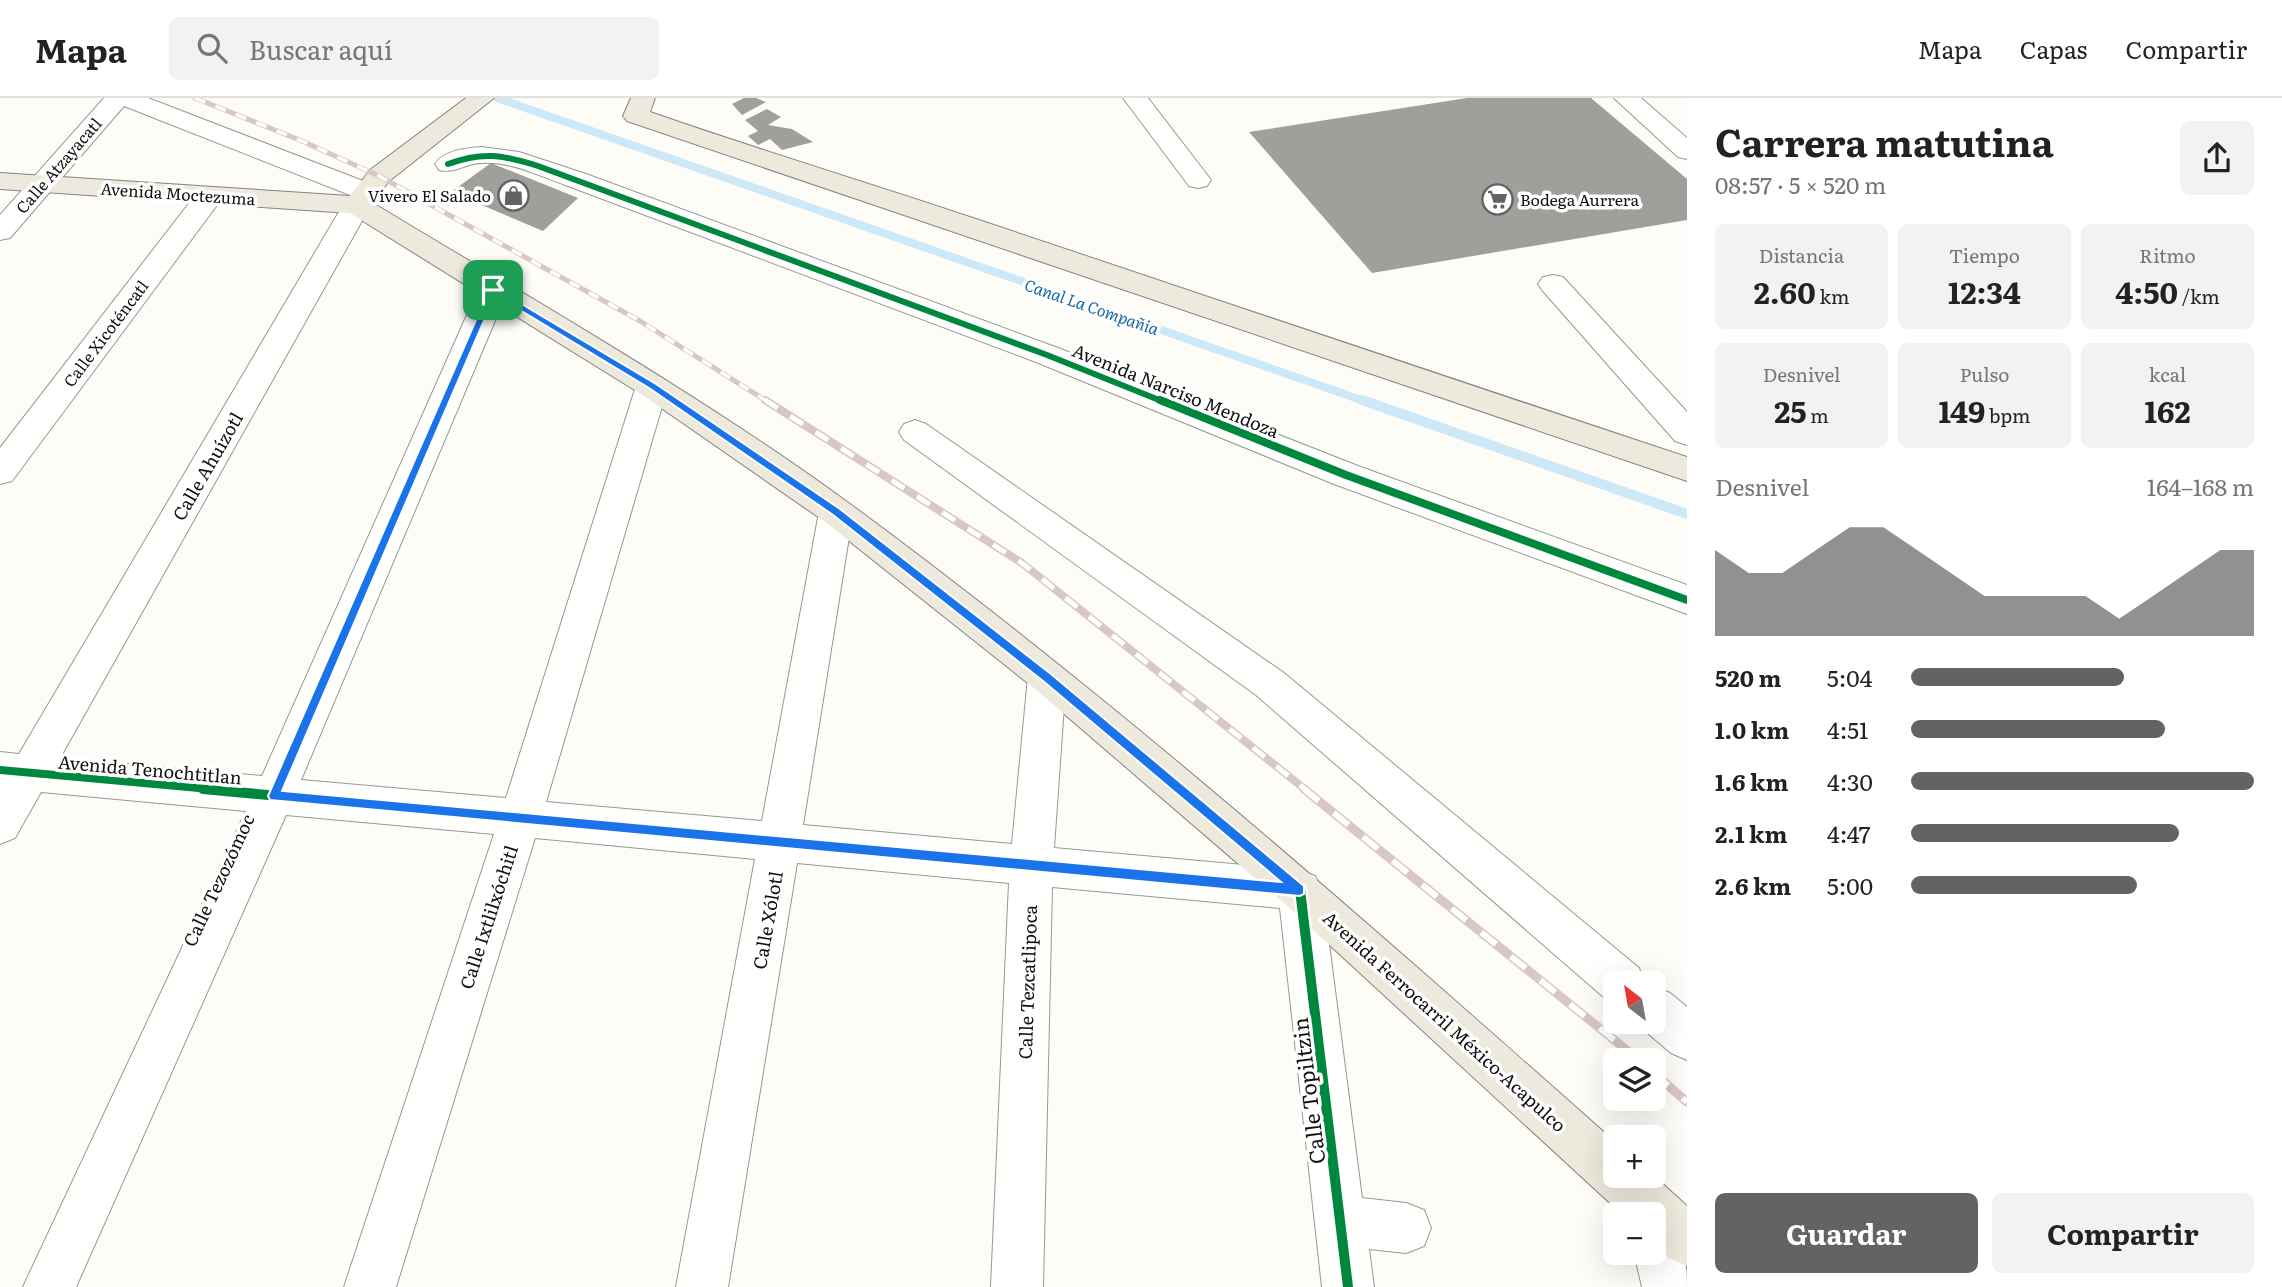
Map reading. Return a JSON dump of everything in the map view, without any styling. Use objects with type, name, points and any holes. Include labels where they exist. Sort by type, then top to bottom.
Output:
[{"type":"main road","name":"Calle Ahuízotl","points":[[361,199],[379,176],[482,98]]},
{"type":"main road","points":[[643,98],[636,116],[778,166],[967,225],[1305,342],[1687,469]]},
{"type":"main road","name":"Avenida Moctezuma","points":[[0,181],[210,195],[361,199]]},
{"type":"main road","name":"Avenida Ferrocarril México-Acapulco","points":[[361,199],[493,290],[652,386],[836,512],[1047,677],[1300,890],[1636,1200],[1687,1240]]},
{"type":"street","name":"Calle Atzayacatl","points":[[0,232],[117,98]]},
{"type":"street","points":[[125,98],[361,199]]},
{"type":"street","points":[[1135,98],[1198,180]]},
{"type":"street","points":[[1626,98],[1687,150]]},
{"type":"street","name":"Avenida Narciso Mendoza","points":[[449,164],[469,156],[517,160],[1047,355],[1346,475],[1687,600]]},
{"type":"street","name":"Calle Xicoténcatl","points":[[0,472],[210,195]]},
{"type":"street","name":"Calle Ahuízotl","points":[[0,825],[15,772],[361,199]]},
{"type":"street","points":[[1553,284],[1687,433]]},
{"type":"street","name":"Calle Tezozómoc","points":[[49,1287],[274,796],[493,290]]},
{"type":"street","name":"Calle Ixtlilxóchitl","points":[[370,1287],[520,819],[652,386]]},
{"type":"street","points":[[915,432],[1270,684],[1608,971]]},
{"type":"street","name":"Calle Xólotl","points":[[702,1287],[836,512]]},
{"type":"street","name":"Calle Tezcatlipoca","points":[[1017,1287],[1031,866],[1047,677]]},
{"type":"street","name":"Avenida Tenochtitlan","points":[[15,772],[1300,890]]},
{"type":"street","name":"Calle Topiltzin","points":[[1300,890],[1348,1287]]},
{"type":"street","points":[[1666,1019],[1687,1037]]},
{"type":"street","points":[[1636,1200],[1668,1287]]},
{"type":"street","points":[[1340,1221],[1405,1228]]},
{"type":"building","points":[[744,98],[756,98],[766,102],[742,115],[732,104]]},
{"type":"building","name":"Bodega Aurrera","points":[[1467,98],[1591,98],[1687,179],[1687,220],[1372,273],[1249,132]]},
{"type":"building","points":[[767,109],[781,117],[768,125],[792,129],[813,142],[782,150],[770,139],[758,145],[748,136],[758,131],[745,120]]},
{"type":"building","name":"Vivero El Salado","points":[[491,163],[578,198],[543,231],[451,192]]},
{"type":"waterway","name":"Canal La Compañia","points":[[497,98],[1367,402]]},
{"type":"waterway","name":"Canal La Compañia","points":[[1362,400],[1687,514]]},
{"type":"railway","points":[[195,98],[302,141],[379,176],[640,321],[768,402]]},
{"type":"railway","points":[[765,400],[1022,563],[1306,790]]},
{"type":"railway","points":[[1304,789],[1624,1048]]},
{"type":"railway","points":[[1666,1084],[1687,1102]]},
{"type":"cycle path","points":[[448,164],[466,157],[496,155],[538,166],[1047,355],[1346,475],[1687,600]]},
{"type":"cycle path","points":[[0,770],[1300,890],[1348,1287]]},
{"type":"place","name":"Vivero El Salado","points":[[514,195]]},
{"type":"place","name":"Bodega Aurrera","points":[[1497,199]]},
{"type":"route","points":[[493,290],[652,386],[836,512],[1047,677],[1300,890],[274,796],[493,290]]}]
